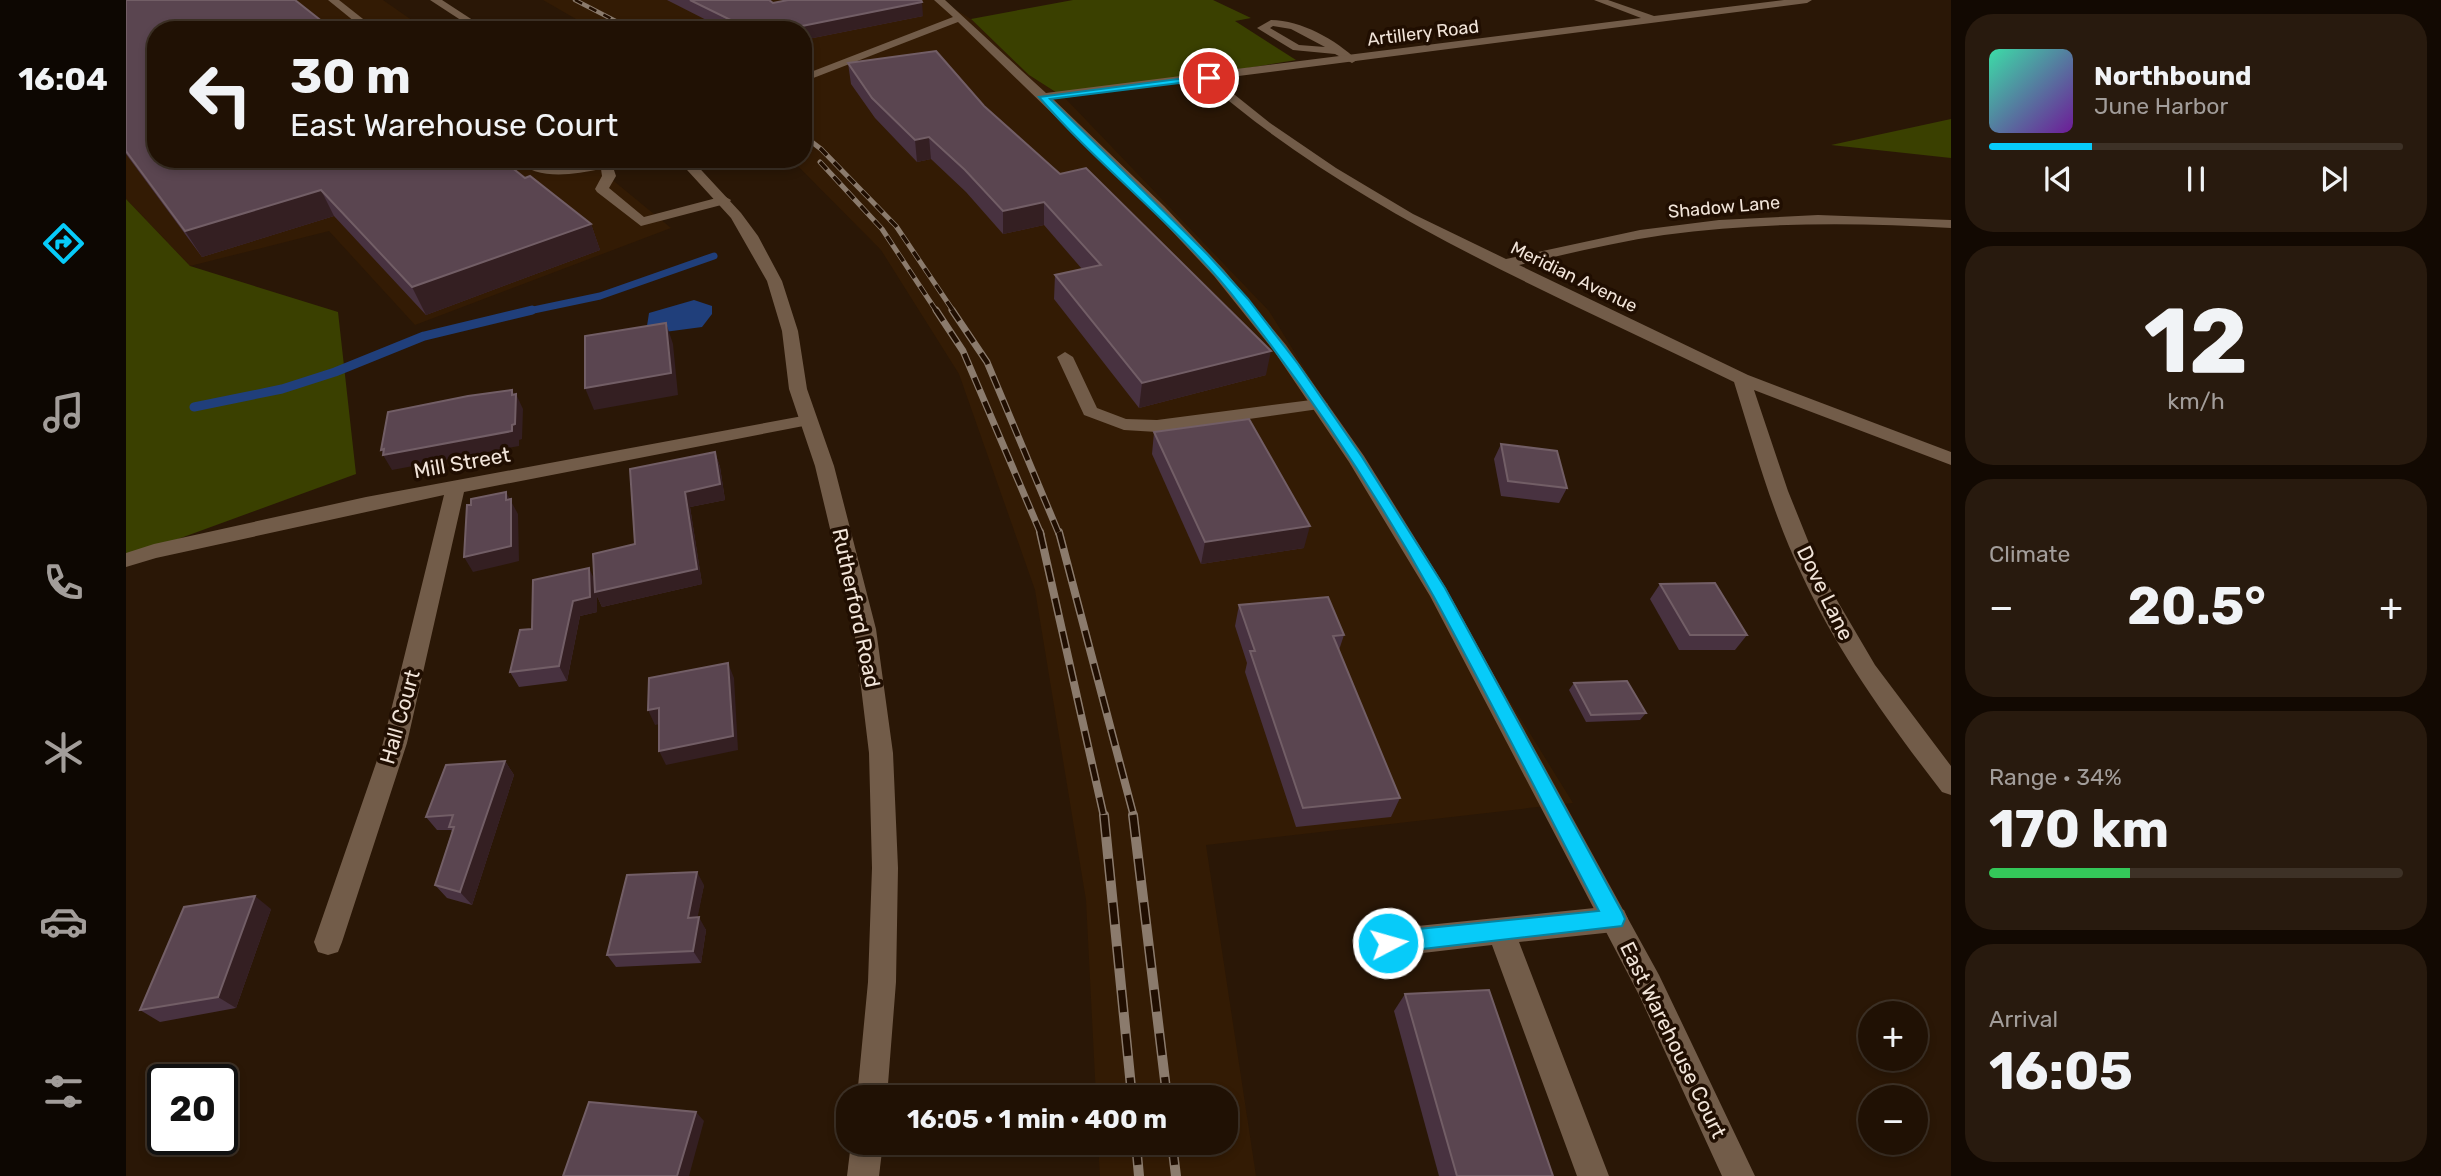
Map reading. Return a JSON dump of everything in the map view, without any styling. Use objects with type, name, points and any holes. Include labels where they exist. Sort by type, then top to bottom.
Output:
[{"type":"street","points":[[333,0],[360,21]]},
{"type":"street","points":[[435,0],[469,21]]},
{"type":"street","name":"East Warehouse Court","points":[[939,0],[1159,209],[1219,273],[1273,339],[1319,404],[1440,593],[1649,985],[1739,1176]]},
{"type":"street","points":[[1599,0],[1655,20]]},
{"type":"street","name":"Artillery Road","points":[[1044,97],[1352,60],[1807,0]]},
{"type":"street","points":[[812,75],[959,18]]},
{"type":"street","points":[[1337,51],[1297,48],[1262,30],[1263,26],[1288,22],[1337,51],[1352,60]]},
{"type":"street","name":"Meridian Avenue","points":[[1209,78],[1266,126],[1331,171],[1408,217],[1742,379],[1951,459]]},
{"type":"street","points":[[538,168],[570,171],[588,168]]},
{"type":"street","points":[[607,168],[609,176],[602,189],[641,222],[724,200]]},
{"type":"street","name":"Rutherford Road","points":[[692,168],[724,200],[753,239],[781,298],[790,332],[797,386],[821,453],[866,636],[882,744],[887,873],[880,1024],[873,1085]]},
{"type":"street","name":"Shadow Lane","points":[[1503,264],[1635,236],[1728,223],[1836,219],[1951,224]]},
{"type":"street","points":[[1065,357],[1090,411],[1124,424],[1157,426],[1319,404]]},
{"type":"street","name":"Dove Lane","points":[[1742,379],[1781,501],[1823,598],[1860,662],[1905,727],[1951,784]]},
{"type":"street","name":"Mill Street","points":[[126,560],[154,551],[366,504],[808,420]]},
{"type":"street","name":"Hall Court","points":[[328,942],[395,743],[456,487]]},
{"type":"street","points":[[1388,943],[1614,919]]},
{"type":"street","points":[[1501,931],[1593,1176]]},
{"type":"street","points":[[863,1176],[866,1155]]},
{"type":"shaded area","points":[[126,0],[383,0],[413,21],[147,21],[147,168],[598,168],[671,228],[415,325],[329,231],[190,266],[126,199]]},
{"type":"shaded area","points":[[543,0],[940,0],[971,19],[1029,75],[1065,98],[1269,311],[1573,803],[1206,845],[1256,1176],[1100,1176],[1099,1155],[1238,1155],[1238,1085],[1095,1085],[1086,900],[1035,590],[959,374],[881,250],[800,168],[812,168],[812,21],[579,21]]},
{"type":"green space","points":[[1073,0],[1213,0],[1251,18],[1235,21],[1296,60],[1065,98],[1029,75],[971,19]]},
{"type":"green space","points":[[1951,119],[1951,158],[1831,145]]},
{"type":"green space","points":[[126,199],[190,266],[338,312],[356,474],[126,558]]},
{"type":"water","points":[[694,300],[712,306],[712,314],[702,327],[657,333],[647,326],[649,313]]},
{"type":"building","points":[[126,0],[295,0],[322,21],[147,21],[147,168],[512,168],[525,178],[530,176],[591,224],[412,287],[321,190],[185,231],[126,151]]},
{"type":"building","points":[[690,0],[769,0],[773,3],[788,0],[922,2],[812,24],[812,21],[733,21]]},
{"type":"building","points":[[936,51],[984,106],[1060,174],[1086,168],[1271,351],[1142,383],[1055,275],[1101,265],[1044,202],[1003,211],[965,170],[929,137],[915,140],[872,98],[848,63]]},
{"type":"building","points":[[666,323],[671,373],[585,388],[585,336]]},
{"type":"building","points":[[512,390],[512,395],[516,394],[515,424],[512,425],[512,431],[383,455],[384,449],[381,450],[388,412]]},
{"type":"building","points":[[1249,419],[1310,526],[1205,542],[1154,432]]},
{"type":"building","points":[[1501,444],[1557,451],[1567,488],[1508,481]]},
{"type":"building","points":[[715,452],[720,484],[685,492],[697,569],[595,592],[593,554],[635,544],[630,469]]},
{"type":"building","points":[[506,492],[506,500],[511,499],[511,546],[464,557],[467,505],[471,505],[471,499]]},
{"type":"building","points":[[589,568],[590,597],[573,601],[559,666],[510,672],[520,630],[532,629],[533,580]]},
{"type":"building","points":[[1715,583],[1747,635],[1690,635],[1660,584]]},
{"type":"building","points":[[1328,597],[1344,635],[1333,636],[1400,798],[1303,808],[1250,651],[1255,651],[1239,605]]},
{"type":"building","points":[[728,663],[733,736],[659,751],[659,708],[648,710],[649,678]]},
{"type":"building","points":[[1627,681],[1646,713],[1591,715],[1574,683]]},
{"type":"building","points":[[505,761],[460,892],[435,885],[454,827],[449,827],[453,815],[426,817],[446,765]]},
{"type":"building","points":[[697,872],[688,918],[699,917],[693,951],[607,955],[627,875]]},
{"type":"building","points":[[255,896],[218,997],[140,1010],[184,907]]},
{"type":"building","points":[[1489,990],[1553,1176],[1457,1176],[1405,994]]},
{"type":"building","points":[[589,1102],[696,1112],[677,1176],[563,1176]]},
{"type":"waterway","points":[[524,312],[600,296],[714,256]]},
{"type":"waterway","points":[[194,407],[282,389],[335,372],[424,336],[532,310]]},
{"type":"railway","points":[[575,0],[616,21]]},
{"type":"railway","points":[[812,142],[896,226],[954,312]]},
{"type":"railway","points":[[820,162],[882,229],[937,312]]},
{"type":"railway","points":[[936,310],[963,351],[1041,534]]},
{"type":"railway","points":[[952,310],[987,362],[1059,534]]},
{"type":"railway","points":[[1040,532],[1104,817]]},
{"type":"railway","points":[[1059,532],[1134,817]]},
{"type":"railway","points":[[1104,815],[1131,1085]]},
{"type":"railway","points":[[1133,815],[1166,1085]]},
{"type":"railway","points":[[1137,1155],[1139,1176]]},
{"type":"railway","points":[[1173,1155],[1176,1176]]},
{"type":"route","points":[[1209,78],[1044,97],[1159,209],[1244,301],[1280,348],[1357,460],[1440,593],[1614,919],[1388,943]]}]
